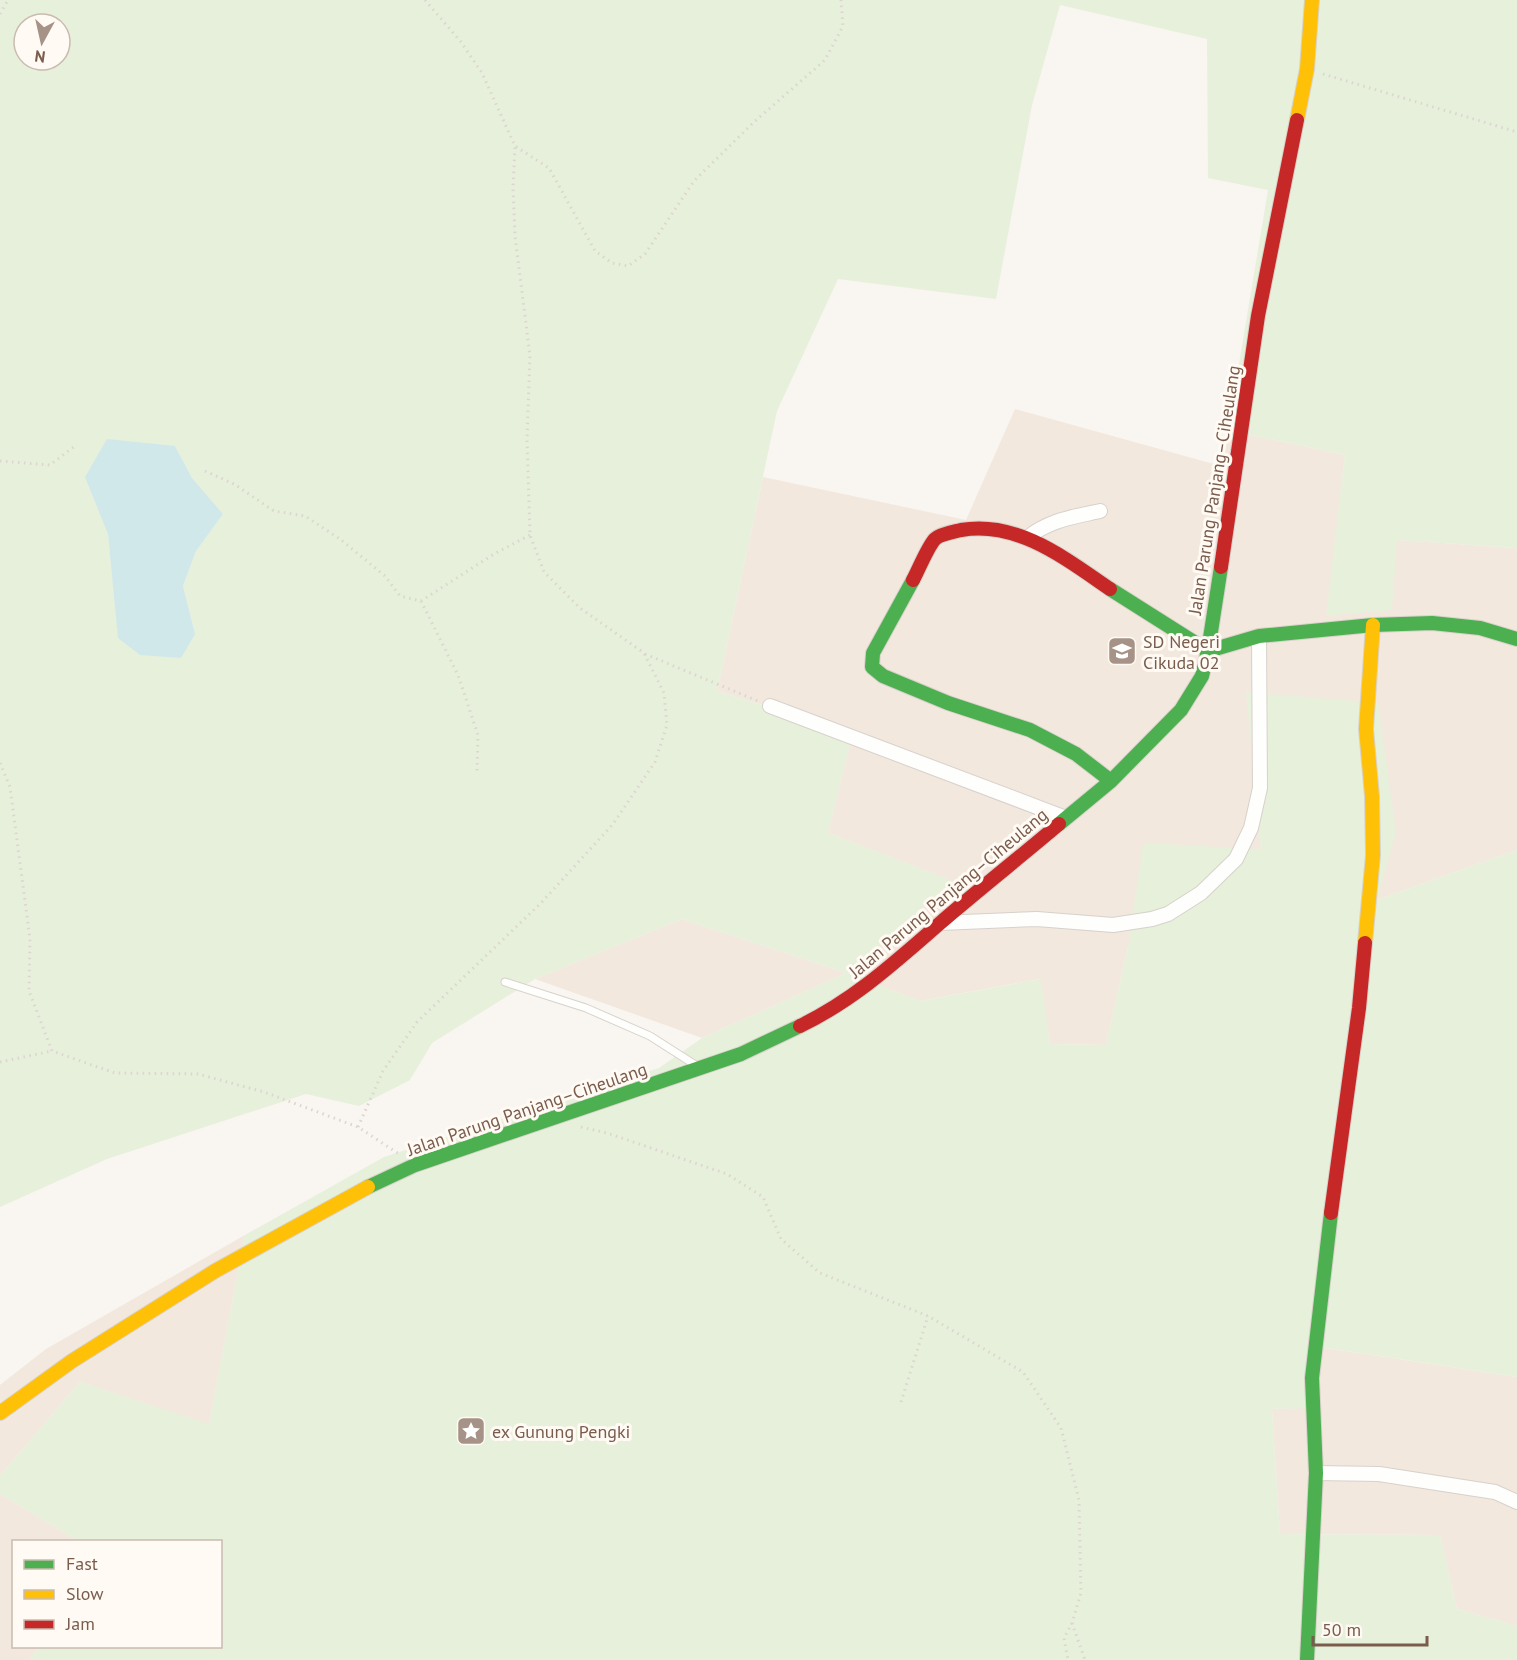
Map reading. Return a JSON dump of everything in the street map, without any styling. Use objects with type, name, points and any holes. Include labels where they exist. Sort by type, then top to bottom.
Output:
[{"type":"street","name":"Jalan Parung Panjang–Ciheulang","points":[[0,1413],[72,1361],[214,1271],[348,1197],[415,1165],[702,1069],[741,1054],[823,1015],[884,974],[940,923],[1111,781],[1181,710],[1202,676],[1208,651],[1258,316],[1307,69],[1312,0]]},
{"type":"street","points":[[1027,538],[1039,528],[1060,519],[1100,511]]},
{"type":"street","points":[[1111,781],[1076,754],[1030,730],[948,703],[883,676],[872,667],[873,653],[935,539],[946,533],[971,529],[989,529],[1027,538],[1067,559],[1111,590],[1208,651],[1259,636],[1432,622],[1480,628],[1517,639]]},
{"type":"street","points":[[1307,1660],[1316,1473],[1312,1378],[1330,1214],[1359,1008],[1373,855],[1372,796],[1366,729],[1373,625]]},
{"type":"street","points":[[940,923],[1036,918],[1113,925],[1168,914],[1201,893],[1236,859],[1251,828],[1260,788],[1259,636]]},
{"type":"street","points":[[771,706],[1066,818]]},
{"type":"street","points":[[1316,1473],[1379,1474],[1495,1492],[1517,1502]]},
{"type":"lane","points":[[505,982],[586,1008],[640,1031],[702,1069]]},
{"type":"path","points":[[0,14],[8,0]]},
{"type":"path","points":[[425,0],[461,42],[482,73],[515,146],[513,188],[515,236],[530,356],[527,439],[530,536],[544,573],[580,608],[644,653],[771,706]]},
{"type":"path","points":[[515,146],[549,168],[595,251],[612,263],[628,266],[645,254],[693,182],[754,122],[825,60],[843,26],[841,0]]},
{"type":"path","points":[[1307,69],[1517,132]]},
{"type":"path","points":[[0,461],[50,465],[75,446]]},
{"type":"path","points":[[205,471],[234,484],[274,511],[305,516],[340,539],[385,576],[400,596],[421,601],[494,554],[530,536]]},
{"type":"path","points":[[421,601],[458,675],[478,735],[477,771]]},
{"type":"path","points":[[358,1127],[383,1071],[417,1022],[541,903],[597,842],[613,824],[655,762],[667,725],[664,693],[644,653]]},
{"type":"path","points":[[0,763],[10,787],[30,939],[29,991],[52,1051]]},
{"type":"path","points":[[0,1062],[52,1051],[115,1074],[198,1074],[264,1092],[358,1127],[415,1165]]},
{"type":"path","points":[[550,1119],[607,1133],[727,1174],[763,1197],[781,1239],[819,1273],[928,1316],[1023,1372],[1061,1428],[1079,1500],[1081,1593],[1072,1623],[1064,1638],[1068,1660]]},
{"type":"path","points":[[901,1402],[928,1316]]},
{"type":"path","points":[[1072,1623],[1085,1660]]},
{"type":"shaded area","points":[[1015,409],[1221,466],[1228,430],[1345,455],[1327,616],[1397,540],[1517,548],[1517,850],[1377,900],[1247,692],[1261,849],[1128,948],[1106,1045],[1050,1044],[1040,979],[920,1001],[846,973],[952,881],[828,833],[853,733],[717,691],[763,477],[966,520]]},
{"type":"shaded area","points":[[682,919],[846,973],[702,1038],[535,979]]},
{"type":"shaded area","points":[[245,1235],[209,1425],[80,1382],[0,1476],[0,1385],[46,1349]]},
{"type":"shaded area","points":[[1319,1347],[1517,1377],[1517,1626],[1457,1609],[1440,1535],[1280,1534],[1272,1409],[1320,1407]]},
{"type":"shaded area","points":[[0,1494],[77,1540],[12,1540],[12,1648],[37,1648],[30,1660],[0,1660]]},
{"type":"green space","points":[[0,0],[1517,0],[1517,548],[1397,540],[1392,610],[1326,616],[1345,455],[1228,430],[1268,190],[1208,178],[1207,39],[1060,5],[1032,105],[996,299],[838,279],[777,411],[717,691],[853,733],[828,833],[953,881],[847,973],[920,1001],[1041,979],[1050,1044],[1106,1045],[1128,948],[1143,843],[1261,849],[1246,692],[1378,703],[1396,832],[1377,900],[1517,850],[1517,1377],[1320,1347],[1320,1408],[1272,1409],[1280,1534],[1440,1535],[1457,1609],[1517,1626],[1517,1660],[30,1660],[37,1648],[222,1648],[222,1540],[77,1540],[0,1494],[0,1476],[80,1382],[209,1424],[245,1235],[384,1157],[659,1068],[702,1038],[846,973],[682,919],[535,979],[432,1043],[410,1080],[359,1106],[306,1094],[107,1159],[0,1207]],"holes":[[[175,446],[192,478],[223,514],[196,551],[183,586],[195,634],[119,638],[108,534]]]},
{"type":"water","points":[[107,439],[175,446],[192,478],[223,514],[196,551],[183,586],[195,634],[181,658],[140,655],[118,638],[108,534],[85,477]]},
{"type":"traffic: fast","points":[[1059,824],[1111,781],[1181,710],[1202,676],[1221,567]]},
{"type":"traffic: fast","points":[[913,580],[873,653],[872,667],[883,676],[948,703],[1030,730],[1076,754],[1111,781]]},
{"type":"traffic: fast","points":[[1110,589],[1208,651],[1259,636],[1373,625],[1432,623],[1480,628],[1517,639]]},
{"type":"traffic: fast","points":[[368,1187],[415,1165],[741,1054],[800,1026]]},
{"type":"traffic: fast","points":[[1307,1660],[1316,1473],[1312,1378],[1331,1213]]},
{"type":"traffic: slow","points":[[1297,120],[1307,69],[1312,0]]},
{"type":"traffic: slow","points":[[1365,943],[1373,855],[1372,796],[1366,729],[1373,625]]},
{"type":"traffic: slow","points":[[0,1413],[72,1361],[215,1271],[368,1187]]},
{"type":"traffic: jam","points":[[1221,567],[1258,316],[1297,120]]},
{"type":"traffic: jam","points":[[913,580],[929,547],[937,537],[961,530],[982,528],[1021,536],[1040,544],[1110,589]]},
{"type":"traffic: jam","points":[[800,1026],[838,1005],[873,980],[1059,824]]},
{"type":"traffic: jam","points":[[1331,1213],[1359,1008],[1365,943]]},
{"type":"place","name":"SD Negeri Cikuda 02","points":[[1122,651]]},
{"type":"place","name":"ex Gunung Pengki","points":[[471,1431]]}]
